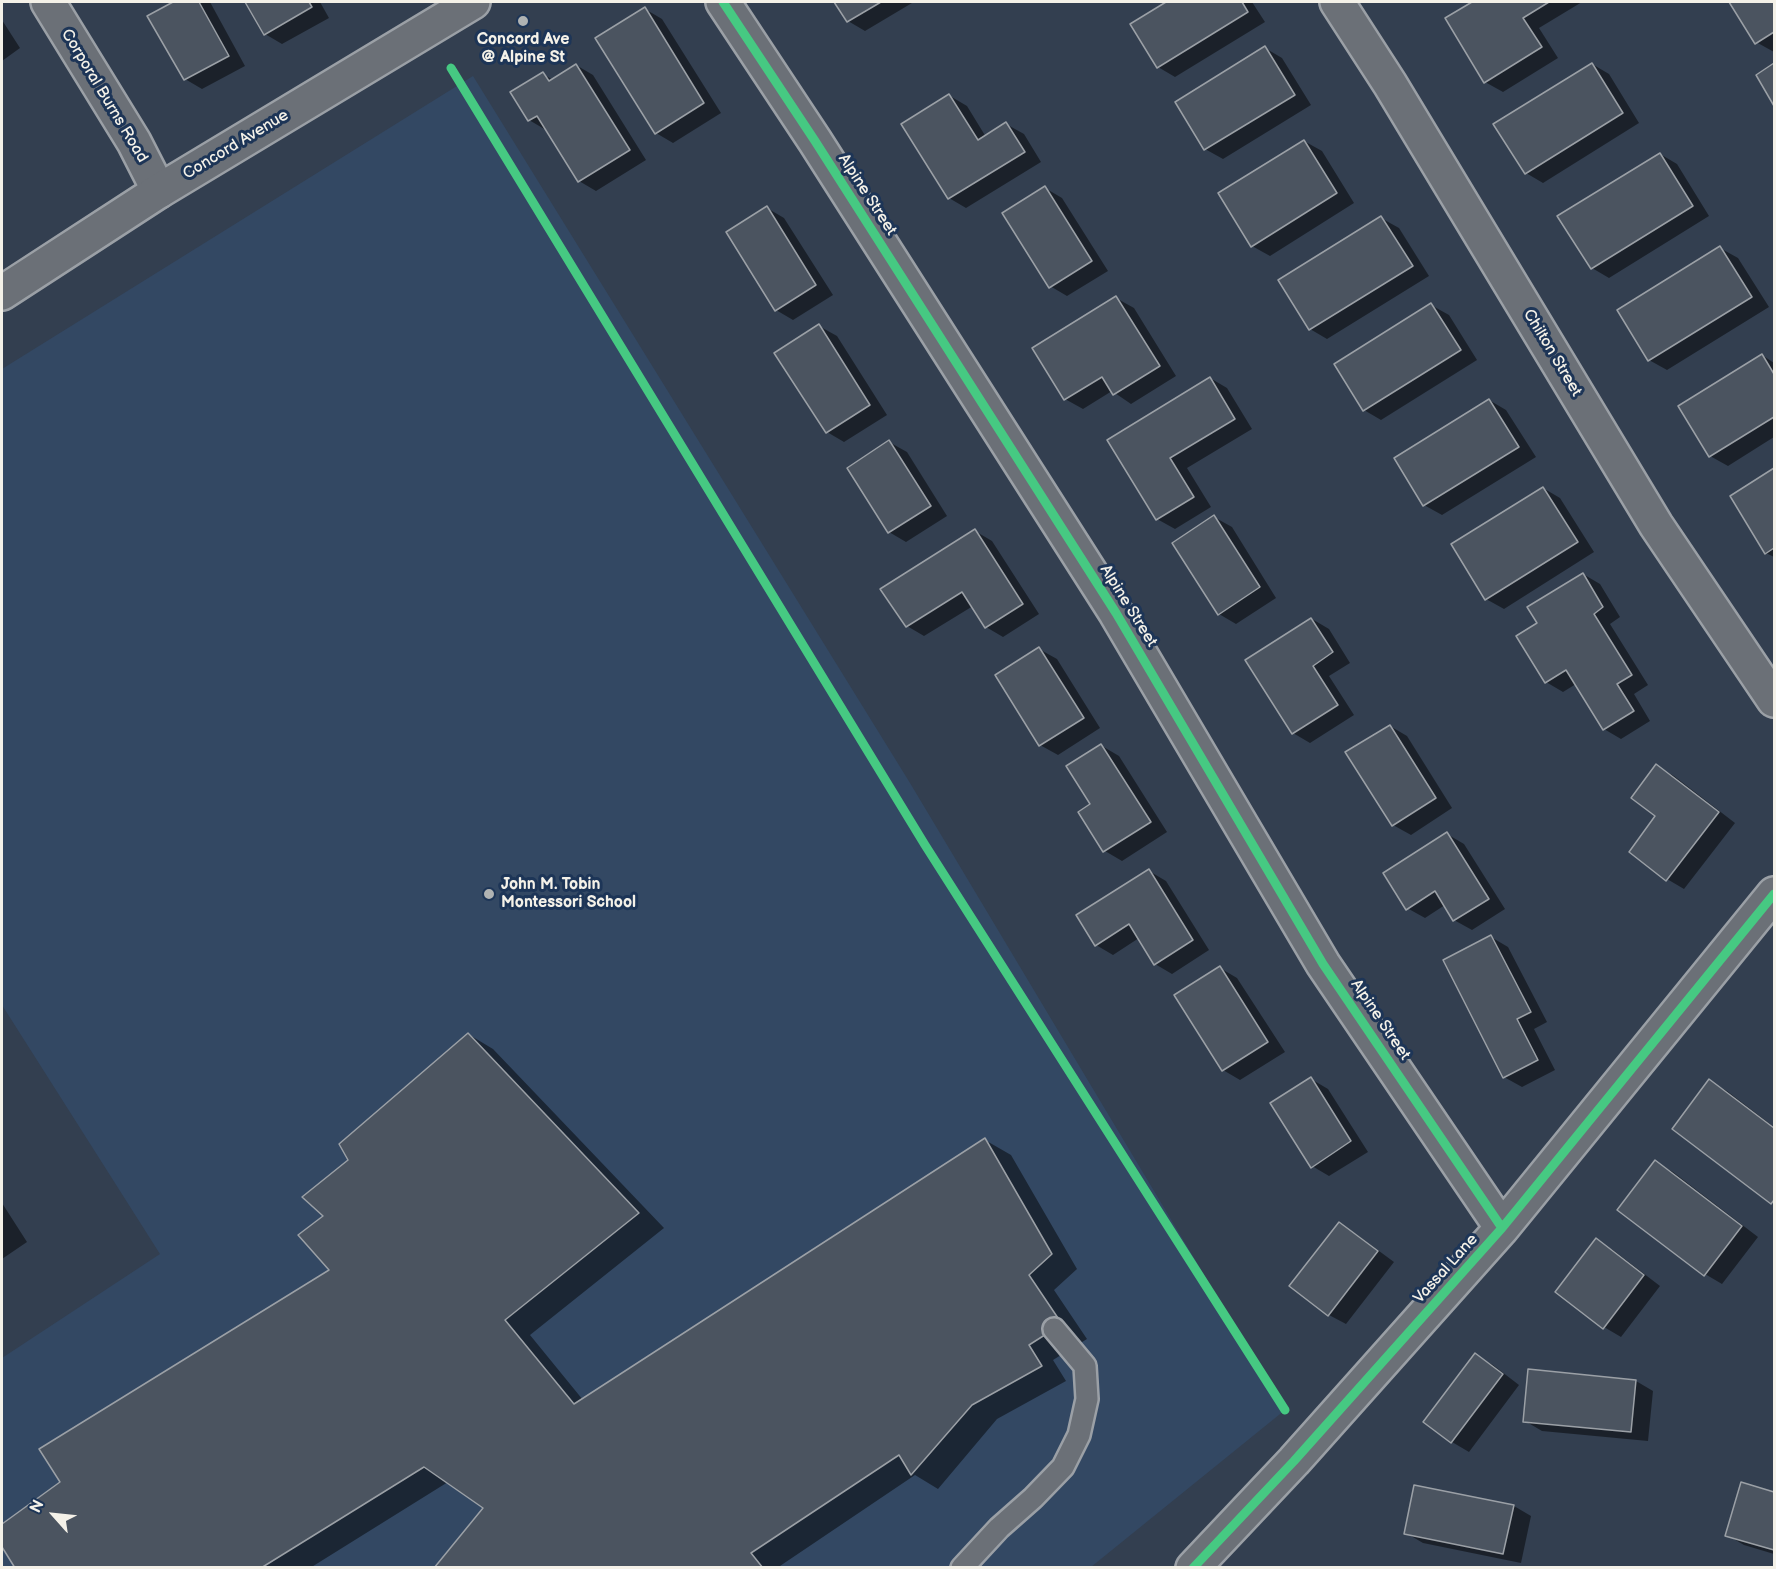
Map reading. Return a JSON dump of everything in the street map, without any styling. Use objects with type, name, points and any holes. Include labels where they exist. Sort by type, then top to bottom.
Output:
[{"type":"street","name":"Corporal Burns Road","points":[[48,2],[134,142],[159,191]]},
{"type":"street","name":"Concord Avenue","points":[[2,293],[159,191],[473,2]]},
{"type":"street","name":"Alpine Street","points":[[723,2],[1116,613],[1323,964],[1502,1228]]},
{"type":"street","name":"Chilton Street","points":[[1337,2],[1396,94],[1656,525],[1774,700]]},
{"type":"street","name":"Vassal Lane","points":[[1193,1568],[1294,1461],[1502,1228],[1774,894]]},
{"type":"lane","points":[[962,1568],[999,1528],[1033,1498],[1062,1467],[1079,1435],[1088,1399],[1085,1366],[1054,1329]]},
{"type":"shaded area","name":"John M. Tobin Montessori School","points":[[473,76],[910,783],[1285,1410],[1091,1567],[2,1567],[2,1358],[160,1254],[2,1005],[2,369]]},
{"type":"building","points":[[173,2],[199,2],[229,56],[184,80],[147,16]]},
{"type":"building","points":[[245,2],[309,2],[312,7],[264,35]]},
{"type":"building","points":[[834,2],[881,2],[847,22]]},
{"type":"building","points":[[1166,2],[1242,2],[1248,12],[1157,68],[1130,24]]},
{"type":"building","points":[[1472,2],[1549,2],[1523,18],[1542,47],[1484,83],[1445,18]]},
{"type":"building","points":[[1729,2],[1774,2],[1774,32],[1755,44]]},
{"type":"building","points":[[645,7],[704,103],[655,134],[595,38]]},
{"type":"building","points":[[1265,46],[1295,95],[1204,150],[1175,102]]},
{"type":"building","points":[[1592,63],[1623,113],[1525,174],[1493,124]]},
{"type":"building","points":[[1774,63],[1774,106],[1756,75]]},
{"type":"building","points":[[576,64],[630,150],[578,182],[537,116],[528,121],[510,92],[543,72],[549,81]]},
{"type":"building","points":[[949,94],[978,140],[1006,122],[1025,152],[948,199],[901,124]]},
{"type":"building","points":[[1304,140],[1337,193],[1251,247],[1218,193]]},
{"type":"building","points":[[1660,153],[1693,206],[1591,269],[1557,216]]},
{"type":"building","points":[[1045,186],[1092,261],[1049,288],[1002,213]]},
{"type":"building","points":[[767,206],[816,285],[775,311],[726,232]]},
{"type":"building","points":[[1381,216],[1413,266],[1309,330],[1278,280]]},
{"type":"building","points":[[1720,246],[1752,297],[1648,361],[1617,310]]},
{"type":"building","points":[[1116,296],[1160,366],[1113,395],[1102,377],[1064,400],[1032,348]]},
{"type":"building","points":[[1431,303],[1461,350],[1363,411],[1334,364]]},
{"type":"building","points":[[819,324],[870,405],[826,433],[774,353]]},
{"type":"building","points":[[1762,354],[1774,374],[1774,417],[1709,457],[1678,406]]},
{"type":"building","points":[[1210,377],[1235,419],[1170,458],[1194,497],[1156,520],[1107,440]]},
{"type":"building","points":[[1489,399],[1519,447],[1423,506],[1394,458]]},
{"type":"building","points":[[889,440],[931,506],[888,533],[847,468]]},
{"type":"building","points":[[1774,468],[1774,548],[1765,554],[1730,496]]},
{"type":"building","points":[[1543,487],[1578,542],[1485,600],[1451,544]]},
{"type":"building","points":[[1214,515],[1260,587],[1218,615],[1172,543]]},
{"type":"building","points":[[975,529],[1023,604],[985,628],[962,592],[906,627],[880,589]]},
{"type":"building","points":[[1583,573],[1603,607],[1594,614],[1632,675],[1617,684],[1634,711],[1603,730],[1566,670],[1545,683],[1516,636],[1537,623],[1527,607]]},
{"type":"building","points":[[1311,618],[1333,652],[1313,666],[1338,705],[1292,734],[1245,660]]},
{"type":"building","points":[[1039,647],[1084,718],[1039,746],[995,675]]},
{"type":"building","points":[[1390,725],[1436,798],[1392,826],[1345,752]]},
{"type":"building","points":[[1101,744],[1151,822],[1103,852],[1078,812],[1090,804],[1066,766]]},
{"type":"building","points":[[1656,764],[1719,812],[1666,881],[1629,852],[1655,816],[1631,798]]},
{"type":"building","points":[[1447,832],[1489,899],[1453,921],[1435,891],[1406,910],[1383,873]]},
{"type":"building","points":[[1149,869],[1193,940],[1154,965],[1129,924],[1095,946],[1076,915]]},
{"type":"building","points":[[1491,935],[1531,1012],[1517,1019],[1538,1060],[1503,1078],[1443,960]]},
{"type":"building","points":[[1220,966],[1268,1042],[1222,1071],[1174,995]]},
{"type":"building","points":[[468,1033],[639,1213],[505,1320],[574,1404],[985,1138],[1052,1254],[1029,1275],[1062,1324],[1029,1345],[1042,1366],[972,1405],[911,1475],[899,1455],[751,1553],[763,1568],[434,1568],[483,1508],[424,1467],[261,1568],[15,1568],[2,1547],[2,1524],[60,1482],[39,1449],[329,1270],[298,1235],[323,1216],[302,1197],[348,1160],[339,1144]]},
{"type":"building","points":[[1311,1077],[1351,1141],[1311,1168],[1270,1103]]},
{"type":"building","points":[[1709,1079],[1774,1128],[1774,1200],[1771,1204],[1672,1129]]},
{"type":"building","points":[[1655,1160],[1742,1226],[1704,1276],[1617,1210]]},
{"type":"building","points":[[1339,1222],[1378,1251],[1328,1316],[1289,1286]]},
{"type":"building","points":[[1596,1238],[1644,1275],[1603,1329],[1555,1292]]},
{"type":"building","points":[[1475,1353],[1503,1374],[1451,1443],[1423,1422]]},
{"type":"building","points":[[1528,1369],[1636,1380],[1631,1432],[1523,1422]]},
{"type":"building","points":[[1741,1482],[1774,1492],[1774,1550],[1725,1536]]},
{"type":"building","points":[[1414,1485],[1514,1505],[1503,1554],[1404,1534]]},
{"type":"cycle path","points":[[723,2],[815,141],[1116,613],[1323,964],[1502,1228]]},
{"type":"cycle path","points":[[451,68],[925,845],[1285,1410]]},
{"type":"cycle path","points":[[1193,1568],[1294,1461],[1502,1228],[1774,894]]},
{"type":"place","name":"Concord Ave @ Alpine St","points":[[523,21]]},
{"type":"place","name":"John M. Tobin Montessori School","points":[[489,894]]}]
